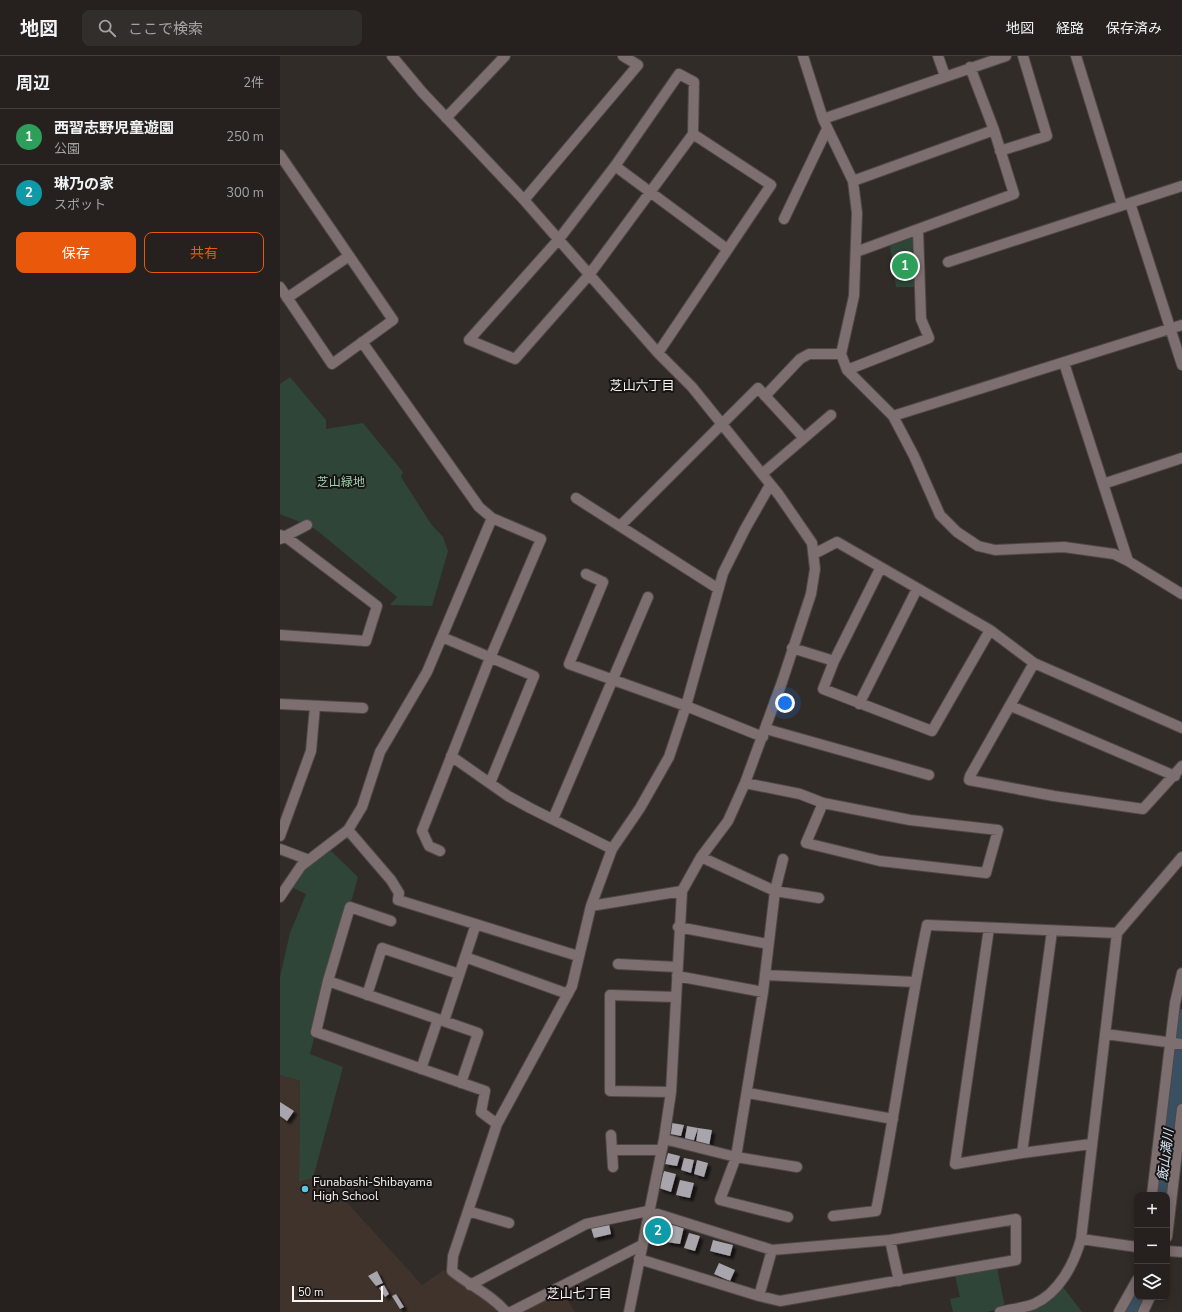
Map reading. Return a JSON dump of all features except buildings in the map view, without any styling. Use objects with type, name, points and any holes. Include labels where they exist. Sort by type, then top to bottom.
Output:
[{"type":"street","points":[[392,56],[446,118],[524,200],[658,353],[722,423],[762,474],[812,543],[815,569],[810,594],[764,733],[745,783],[728,821],[701,857],[682,891],[678,926],[676,998],[670,1092],[664,1138],[648,1211],[629,1312]]},
{"type":"street","points":[[446,118],[504,56]]},
{"type":"street","points":[[524,200],[638,65],[623,56]]},
{"type":"street","points":[[803,56],[827,130],[852,181],[857,213],[854,296],[841,354],[846,370],[893,416],[914,456],[940,515],[958,532],[978,546],[995,550],[1064,547],[1114,554],[1182,594]]},
{"type":"street","points":[[938,56],[945,76]]},
{"type":"street","points":[[823,119],[1006,56]]},
{"type":"street","points":[[1000,151],[1047,136],[1023,56]]},
{"type":"street","points":[[1076,56],[1126,204],[1171,328],[1182,365]]},
{"type":"street","points":[[856,252],[1014,194],[994,130],[970,68]]},
{"type":"street","points":[[679,74],[694,82],[693,134],[589,275],[515,359],[469,340],[559,239],[615,166],[679,74]]},
{"type":"street","points":[[784,219],[827,130]]},
{"type":"street","points":[[852,181],[994,130]]},
{"type":"street","points":[[658,353],[771,185],[693,134]]},
{"type":"street","points":[[280,155],[393,320],[332,364],[280,287]]},
{"type":"street","points":[[615,166],[727,249]]},
{"type":"street","points":[[948,262],[1182,186]]},
{"type":"street","points":[[846,370],[929,338],[921,319],[918,230]]},
{"type":"street","points":[[287,298],[349,256]]},
{"type":"street","points":[[893,416],[1064,363],[1182,324]]},
{"type":"street","points":[[362,342],[479,507],[492,518],[541,539],[490,658],[422,831],[429,846],[440,851]]},
{"type":"street","points":[[765,396],[800,359],[809,354],[841,354]]},
{"type":"street","points":[[1064,363],[1128,561]]},
{"type":"street","points":[[620,526],[758,388],[804,438]]},
{"type":"street","points":[[762,474],[831,415]]},
{"type":"street","points":[[1103,484],[1182,458]]},
{"type":"street","points":[[506,1312],[497,1301],[470,1285],[452,1271],[453,1256],[497,1124],[572,986],[591,906],[612,849],[640,808],[668,757],[686,706],[717,588],[745,529],[770,485]]},
{"type":"street","points":[[576,498],[717,588]]},
{"type":"street","points":[[280,897],[301,866],[348,830],[362,807],[380,752],[427,672],[492,518]]},
{"type":"street","points":[[280,635],[366,640],[377,606],[282,537],[307,525]]},
{"type":"street","points":[[814,554],[837,542],[990,630],[1034,663],[1182,728]]},
{"type":"street","points":[[880,568],[834,661],[823,689],[932,732],[990,630]]},
{"type":"street","points":[[586,574],[603,582],[569,664],[764,733],[929,775]]},
{"type":"street","points":[[859,704],[917,589]]},
{"type":"street","points":[[554,819],[648,597]]},
{"type":"street","points":[[442,637],[534,676],[490,783]]},
{"type":"street","points":[[792,648],[834,661]]},
{"type":"street","points":[[1034,663],[969,780],[1054,796],[1143,809],[1175,776],[1182,766]]},
{"type":"street","points":[[280,704],[364,708]]},
{"type":"street","points":[[280,836],[311,752],[315,706]]},
{"type":"street","points":[[1011,706],[1175,776]]},
{"type":"street","points":[[451,756],[530,808],[612,849]]},
{"type":"street","points":[[745,783],[800,794],[822,803],[910,820],[998,830],[986,873],[880,862],[806,843],[822,803]]},
{"type":"street","points":[[348,830],[391,880],[399,893],[398,900],[578,956]]},
{"type":"street","points":[[280,849],[309,860]]},
{"type":"street","points":[[701,857],[775,891],[819,898]]},
{"type":"street","points":[[1000,1312],[1033,1304],[1044,1298],[1069,1269],[1076,1257],[1081,1239],[1117,933],[1182,857]]},
{"type":"street","points":[[783,859],[775,891],[765,975],[748,1093],[736,1157],[720,1200],[788,1217]]},
{"type":"street","points":[[591,906],[682,891]]},
{"type":"street","points":[[391,921],[350,907],[328,981],[316,1032],[484,1091],[481,1112],[497,1124]]},
{"type":"street","points":[[421,1069],[459,974],[476,924]]},
{"type":"street","points":[[833,1216],[876,1210],[893,1119],[915,982],[927,925],[1117,933]]},
{"type":"street","points":[[678,926],[768,944]]},
{"type":"street","points":[[988,928],[955,1164],[1022,1152],[1091,1144]]},
{"type":"street","points":[[1022,1152],[1052,931]]},
{"type":"street","points":[[367,995],[382,948],[459,974]]},
{"type":"street","points":[[465,957],[568,994]]},
{"type":"street","points":[[618,964],[677,972],[762,992]]},
{"type":"street","points":[[1152,1192],[1176,1043],[1177,988],[1182,973]]},
{"type":"street","points":[[765,975],[915,982]]},
{"type":"street","points":[[328,981],[478,1033],[461,1083]]},
{"type":"street","points":[[670,1092],[610,1091],[610,995],[676,998]]},
{"type":"street","points":[[1105,1034],[1176,1043]]},
{"type":"street","points":[[748,1093],[893,1119]]},
{"type":"street","points":[[1168,1228],[1182,1110]]},
{"type":"street","points":[[611,1135],[613,1167]]},
{"type":"street","points":[[664,1138],[736,1157],[797,1167]]},
{"type":"street","points":[[612,1150],[661,1150]]},
{"type":"street","points":[[468,1211],[509,1223]]},
{"type":"street","points":[[470,1285],[586,1224],[648,1211],[772,1250],[890,1240],[1016,1219],[1016,1260],[780,1301],[759,1296],[639,1259]]},
{"type":"street","points":[[1081,1239],[1134,1247]]},
{"type":"street","points":[[890,1240],[899,1281]]},
{"type":"street","points":[[511,1312],[642,1245]]},
{"type":"street","points":[[759,1296],[772,1250]]},
{"type":"street","points":[[1170,1251],[1182,1252]]},
{"type":"street","points":[[1119,1312],[1134,1285]]},
{"type":"street","points":[[1143,1312],[1149,1300]]},
{"type":"shaded area","name":"Funabashi-Shibayama High School","points":[[280,1075],[300,1081],[299,1182],[313,1178],[342,1197],[422,1285],[444,1270],[457,1282],[495,1304],[501,1312],[280,1312]]},
{"type":"shaded area","points":[[562,1291],[575,1312],[518,1312]]},
{"type":"green space","points":[[914,237],[918,287],[896,287],[890,246]]},
{"type":"green space","name":"芝山緑地","points":[[290,377],[326,420],[326,429],[363,423],[403,472],[401,477],[431,524],[443,537],[448,551],[432,606],[390,605],[397,597],[319,532],[310,526],[280,514],[280,384]]},
{"type":"green space","points":[[331,851],[358,877],[352,899],[347,906],[310,1054],[343,1067],[313,1178],[299,1182],[300,1081],[280,1075],[280,977],[290,933],[306,894],[291,887],[302,869]]},
{"type":"green space","points":[[997,1268],[1005,1307],[987,1312],[953,1312],[950,1299],[960,1297],[955,1275]]},
{"type":"green space","points":[[1063,1287],[1082,1312],[1023,1312],[1037,1308]]},
{"type":"waterway","name":"飯山満川","points":[[1161,1192],[1182,1020]]},
{"type":"waterway","name":"飯山満川","points":[[1130,1312],[1138,1300]]},
{"type":"place","name":"西習志野児童遊園","points":[[905,266]]},
{"type":"place","name":"Funabashi-Shibayama High School","points":[[305,1189]]},
{"type":"place","name":"琳乃の家","points":[[658,1231]]},
{"type":"district","name":"芝山六丁目","points":[[642,386]]},
{"type":"district","name":"芝山七丁目","points":[[579,1294]]}]
